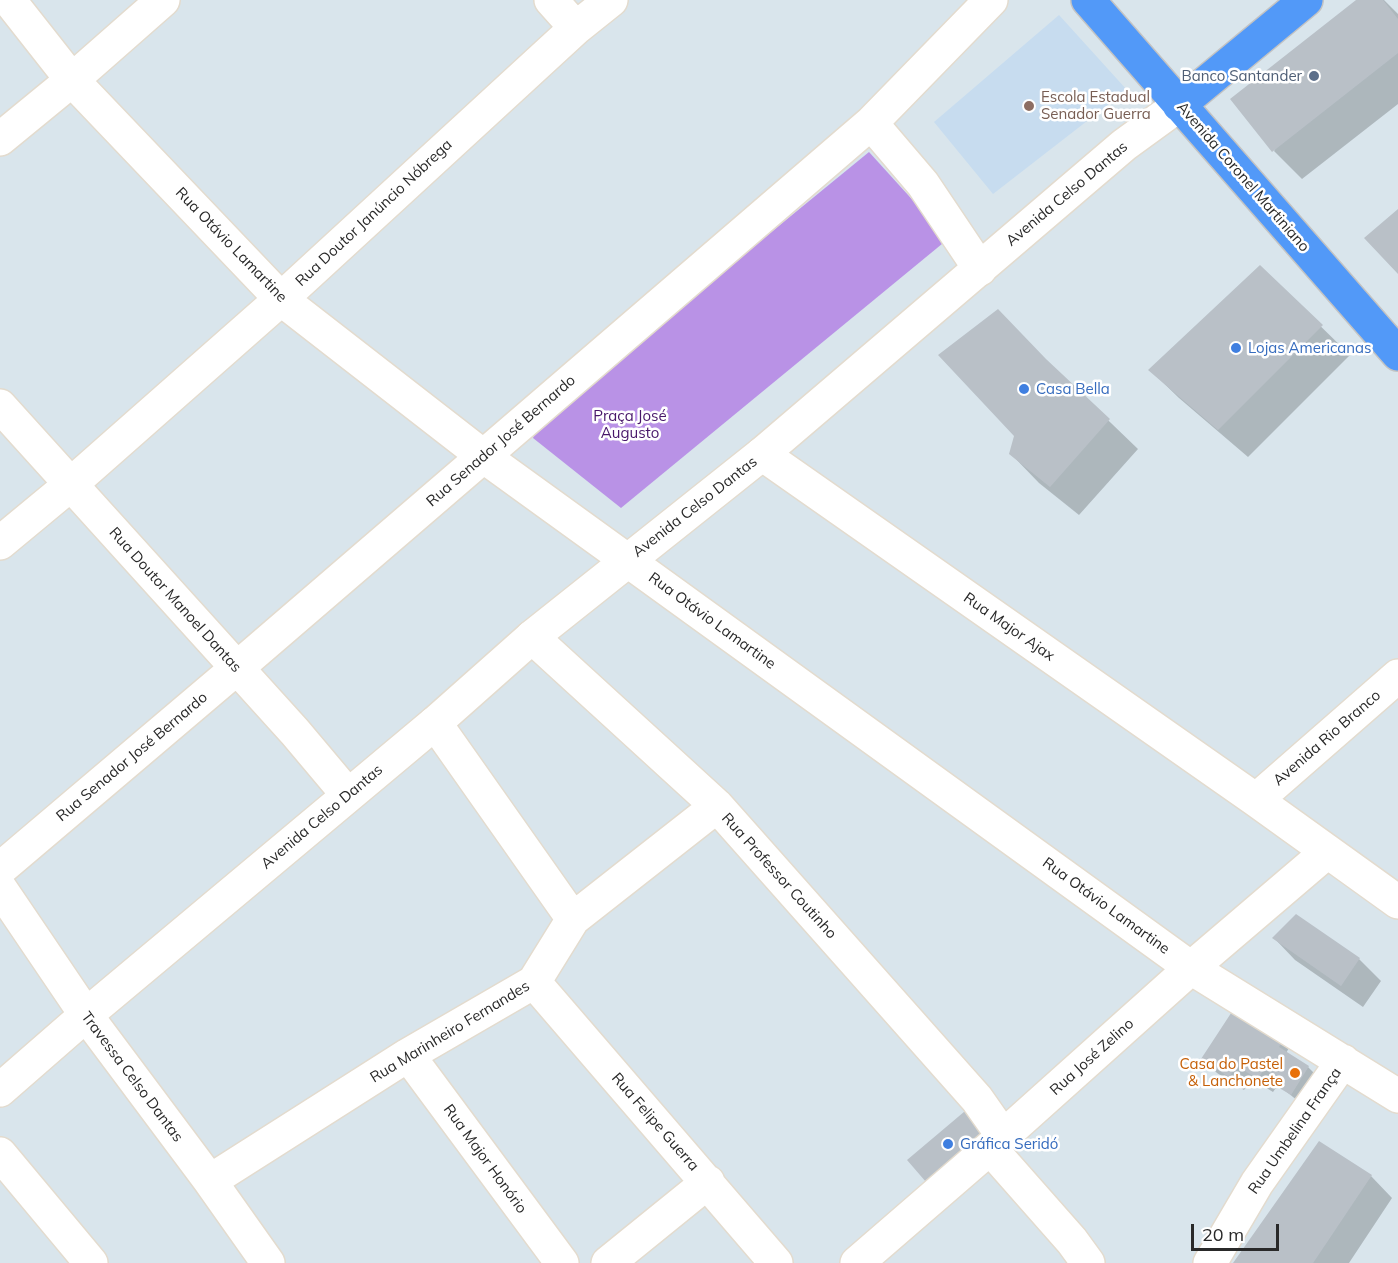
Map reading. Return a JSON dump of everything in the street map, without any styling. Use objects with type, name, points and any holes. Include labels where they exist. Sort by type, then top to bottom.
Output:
[{"type":"main road","name":"Avenida Coronel Martiniano","points":[[1088,0],[1398,354]]},
{"type":"main road","name":"Avenida Celso Dantas","points":[[1179,105],[1306,0]]},
{"type":"street","name":"Rua Otávio Lamartine","points":[[9,0],[72,80],[281,299],[483,456],[1191,968],[1398,1096]]},
{"type":"street","points":[[0,139],[72,80],[163,0]]},
{"type":"street","points":[[551,0],[576,28]]},
{"type":"street","name":"Rua Doutor Janúncio Nóbrega","points":[[0,543],[70,485],[281,299],[576,28],[611,0]]},
{"type":"street","name":"Rua Senador José Bernardo","points":[[0,869],[871,123],[991,0]]},
{"type":"street","name":"Avenida Celso Dantas","points":[[0,1090],[86,1015],[435,723],[532,637],[762,454],[1124,145],[1179,105]]},
{"type":"street","points":[[871,123],[923,184],[980,269]]},
{"type":"street","name":"Rua Doutor Manoel Dantas","points":[[0,406],[237,668],[348,795]]},
{"type":"street","name":"Rua Major Ajax","points":[[762,454],[1398,902]]},
{"type":"street","name":"Rua Professor Coutinho","points":[[532,637],[717,806],[969,1090],[997,1142],[1088,1263]]},
{"type":"street","name":"Avenida Rio Branco","points":[[1256,800],[1398,676]]},
{"type":"street","points":[[435,723],[573,919]]},
{"type":"street","name":"Rua Marinheiro Fernandes","points":[[210,1181],[408,1055],[534,982],[573,919],[717,806]]},
{"type":"street","name":"Rua José Zelino","points":[[857,1263],[997,1142],[1191,968],[1327,852]]},
{"type":"street","name":"Travessa Celso Dantas","points":[[0,888],[86,1015],[268,1263]]},
{"type":"street","name":"Rua Felipe Guerra","points":[[534,982],[776,1263]]},
{"type":"street","name":"Rua Major Honório","points":[[408,1055],[562,1263]]},
{"type":"street","name":"Rua Umbelina França","points":[[1210,1263],[1257,1183],[1343,1061]]},
{"type":"street","points":[[0,1154],[91,1263]]},
{"type":"street","points":[[608,1263],[708,1182]]},
{"type":"shaded area","name":"Escola Estadual Senador Guerra","points":[[1059,15],[1127,90],[993,194],[934,122]]},
{"type":"green space","name":"Praça José Augusto","points":[[869,152],[948,239],[621,508],[533,438],[538,423]]},
{"type":"building","name":"Banco Santander","points":[[1356,0],[1383,0],[1398,19],[1398,53],[1272,152],[1230,99]]},
{"type":"building","points":[[1398,209],[1398,274],[1364,238]]},
{"type":"building","name":"Lojas Americanas","points":[[1260,265],[1323,325],[1218,430],[1148,370]]},
{"type":"building","name":"Casa Bella","points":[[998,309],[1046,359],[1110,419],[1050,487],[1009,454],[1014,436],[938,355]]},
{"type":"building","points":[[1296,914],[1360,958],[1341,986],[1272,938]]},
{"type":"building","points":[[1237,1004],[1286,1035],[1279,1047],[1309,1066],[1291,1095],[1276,1086],[1280,1080],[1264,1069],[1258,1079],[1237,1066],[1229,1077],[1201,1059]]},
{"type":"building","name":"Gráfica Seridó","points":[[971,1106],[989,1128],[926,1182],[907,1160]]},
{"type":"building","points":[[1319,1141],[1372,1175],[1313,1263],[1233,1263]]},
{"type":"place","name":"Banco Santander","points":[[1314,76]]},
{"type":"place","name":"Escola Estadual Senador Guerra","points":[[1029,106]]},
{"type":"place","name":"Lojas Americanas","points":[[1236,348]]},
{"type":"place","name":"Casa Bella","points":[[1024,389]]},
{"type":"place","name":"Casa do Pastel & Lanchonete","points":[[1295,1073]]},
{"type":"place","name":"Gráfica Seridó","points":[[948,1144]]}]
